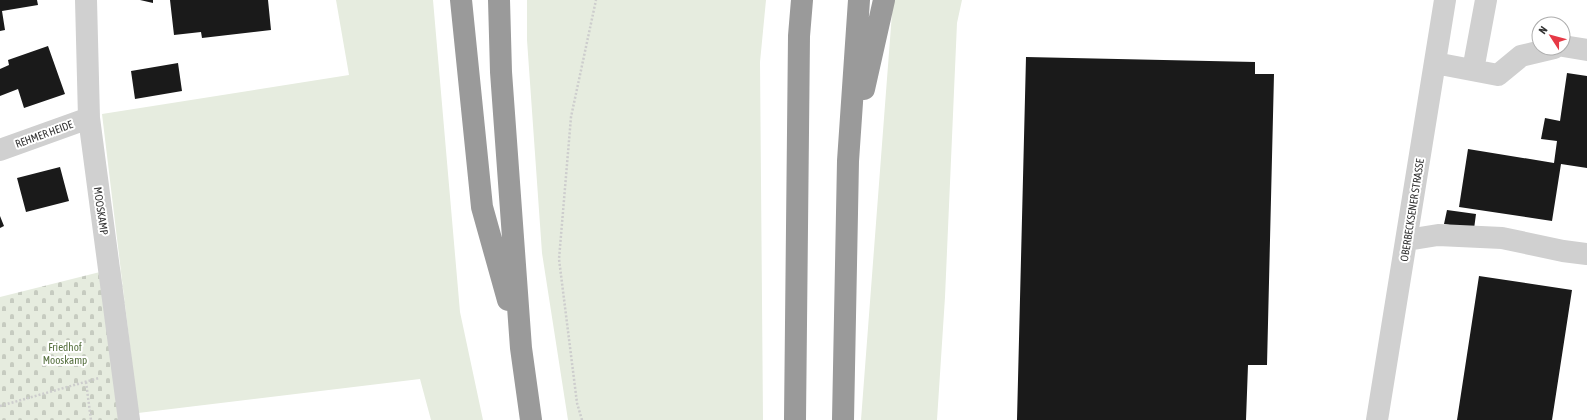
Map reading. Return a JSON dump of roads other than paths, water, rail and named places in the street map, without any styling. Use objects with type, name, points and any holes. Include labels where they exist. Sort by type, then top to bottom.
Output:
[{"type":"highway","points":[[461,0],[482,207],[521,348]]},
{"type":"highway","points":[[499,0],[501,72],[521,348],[531,420]]},
{"type":"highway","points":[[796,420],[799,36],[802,0]]},
{"type":"highway","points":[[843,420],[848,160],[859,0]]},
{"type":"highway","points":[[848,160],[884,0]]},
{"type":"street","name":"MOOSKAMP","points":[[86,0],[88,118],[129,420]]},
{"type":"street","name":"OBERBECKSENER STRASSE","points":[[1377,420],[1445,0]]},
{"type":"street","points":[[1473,70],[1486,0]]},
{"type":"street","points":[[1571,47],[1587,50]]},
{"type":"street","points":[[1435,64],[1498,75],[1521,56],[1531,54]]},
{"type":"street","name":"REHMER HEIDE","points":[[0,150],[88,118]]},
{"type":"street","points":[[1407,240],[1438,235],[1502,238],[1563,251],[1587,254]]},
{"type":"park label","name":"Friedhof Mooskamp","points":[[65,353]]}]
